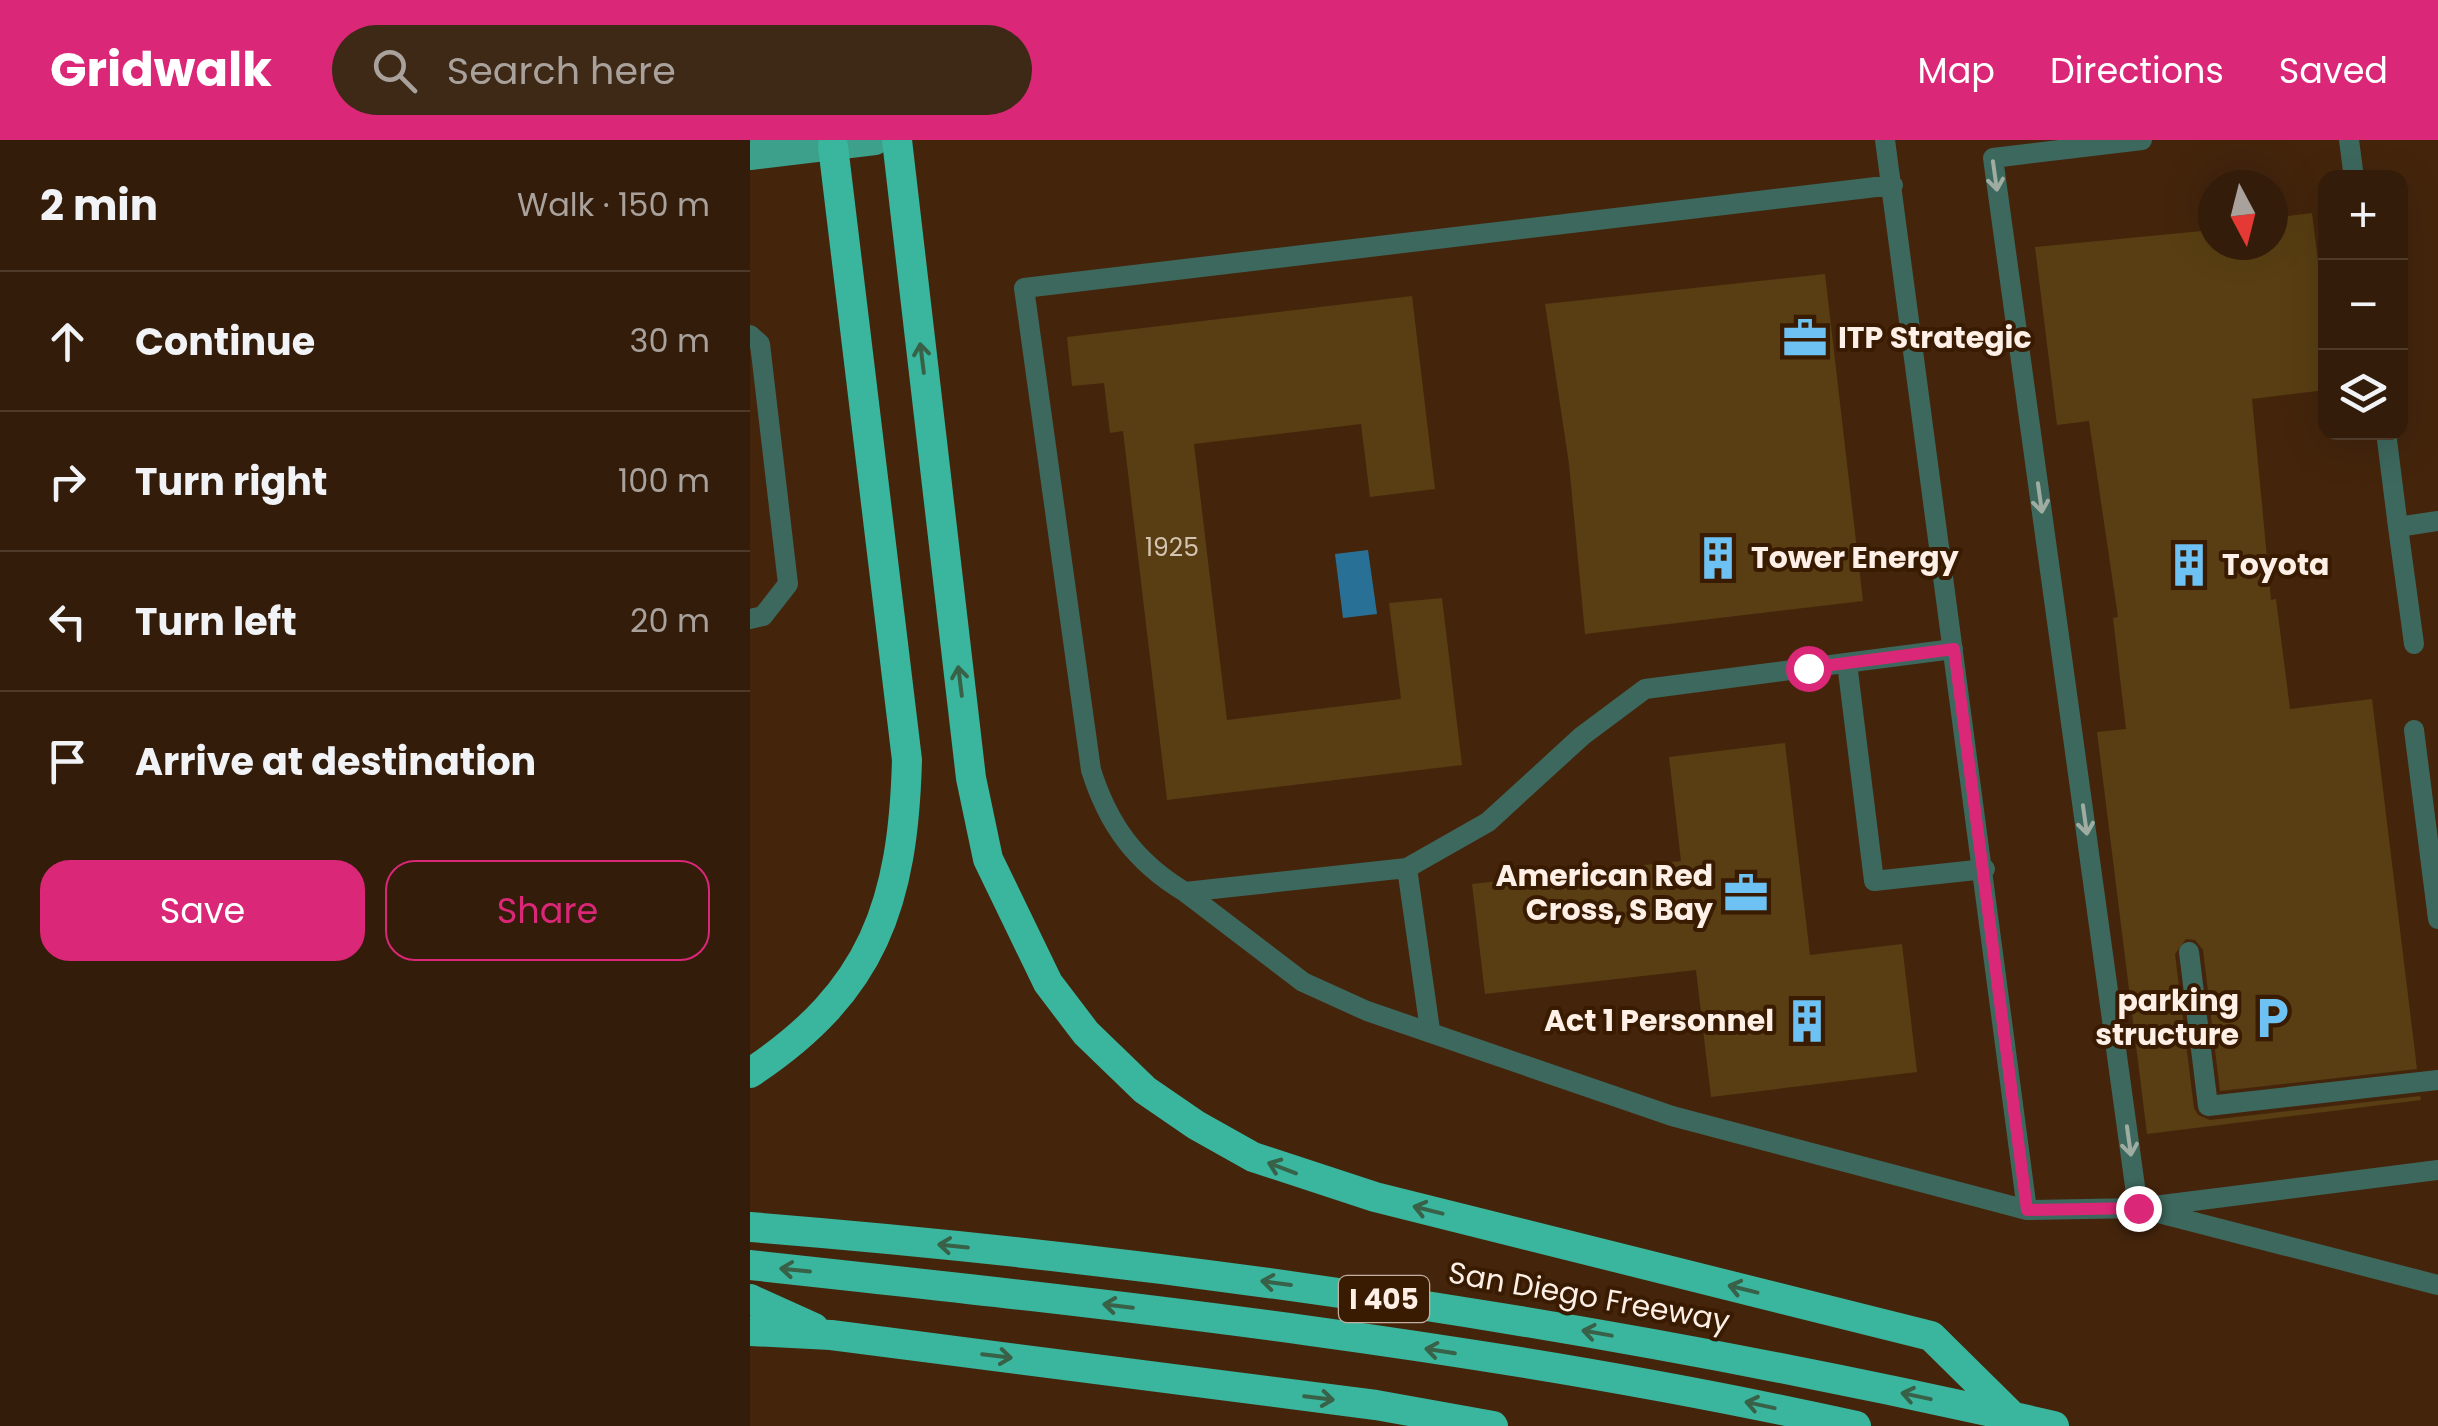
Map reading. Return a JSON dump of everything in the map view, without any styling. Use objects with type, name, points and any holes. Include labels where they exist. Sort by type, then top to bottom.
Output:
[{"type":"highway","points":[[897,140],[971,778],[988,859],[1048,983],[1086,1033],[1145,1090],[1253,1157],[1375,1197],[1931,1336],[2012,1416]]},
{"type":"highway","points":[[750,1074],[813,1023],[869,952],[890,900],[905,839],[907,760],[833,146]]},
{"type":"highway","name":"San Diego Freeway","points":[[750,1228],[1224,1276],[1412,1303],[1724,1356],[2054,1426]]},
{"type":"highway","points":[[750,1265],[1300,1329],[1754,1403],[1856,1426]]},
{"type":"highway","points":[[750,1299],[831,1335]]},
{"type":"highway","points":[[750,1331],[831,1335],[1376,1405],[1493,1426]]},
{"type":"main road","points":[[750,155],[875,140]]},
{"type":"lane","points":[[1885,140],[1985,868],[2027,1210]]},
{"type":"lane","points":[[2138,1208],[1993,158],[2142,140]]},
{"type":"lane","points":[[2349,140],[2353,170]]},
{"type":"lane","points":[[1893,185],[1024,288],[1091,770],[1103,808],[1123,840],[1146,864],[1303,982],[1367,1010],[1672,1116],[2027,1210],[2138,1208],[2438,1170]]},
{"type":"lane","points":[[750,336],[760,344],[788,584],[763,616],[750,618]]},
{"type":"lane","points":[[2387,440],[2414,644]]},
{"type":"lane","points":[[2398,527],[2438,522]]},
{"type":"lane","points":[[1184,892],[1407,868],[1488,822],[1582,736],[1645,689],[1954,649]]},
{"type":"lane","points":[[1846,663],[1874,882],[1985,868]]},
{"type":"lane","points":[[2414,730],[2438,919]]},
{"type":"lane","points":[[1407,868],[1430,1030]]},
{"type":"lane","points":[[2189,952],[2208,1106],[2438,1080]]},
{"type":"lane","points":[[2138,1208],[2438,1285]]},
{"type":"water","points":[[1368,550],[1377,614],[1343,618],[1335,554]]},
{"type":"building","name":"Toyota","points":[[2312,213],[2318,262],[2318,391],[2252,399],[2271,600],[2276,599],[2290,709],[2372,699],[2417,1069],[2220,1091],[2203,950],[2195,940],[2186,939],[2175,954],[2194,1108],[2198,1115],[2210,1120],[2420,1096],[2421,1100],[2147,1134],[2097,732],[2126,729],[2113,618],[2118,617],[2089,421],[2057,425],[2035,247],[2198,231],[2198,260],[2288,260],[2288,216]]},
{"type":"building","points":[[1825,274],[1863,601],[1585,634],[1569,464],[1545,304]]},
{"type":"building","points":[[1412,296],[1435,489],[1370,497],[1361,424],[1194,444],[1227,720],[1401,699],[1389,603],[1442,598],[1462,765],[1167,800],[1123,431],[1110,433],[1104,383],[1072,386],[1067,337]]},
{"type":"building","points":[[1785,743],[1810,955],[1902,944],[1917,1072],[1711,1097],[1696,970],[1485,994],[1472,884],[1681,861],[1669,757]]},
{"type":"place","name":"ITP Strategic","points":[[1805,338]]},
{"type":"place","name":"Tower Energy","points":[[1718,558]]},
{"type":"place","name":"Toyota","points":[[2189,565]]},
{"type":"place","name":"American Red Cross, S Bay","points":[[1746,893]]},
{"type":"place","name":"parking structure","points":[[2272,1018]]},
{"type":"place","name":"Act 1 Personnel","points":[[1807,1021]]},
{"type":"route","points":[[1808,668],[1954,649],[2027,1210],[2138,1208]]}]
